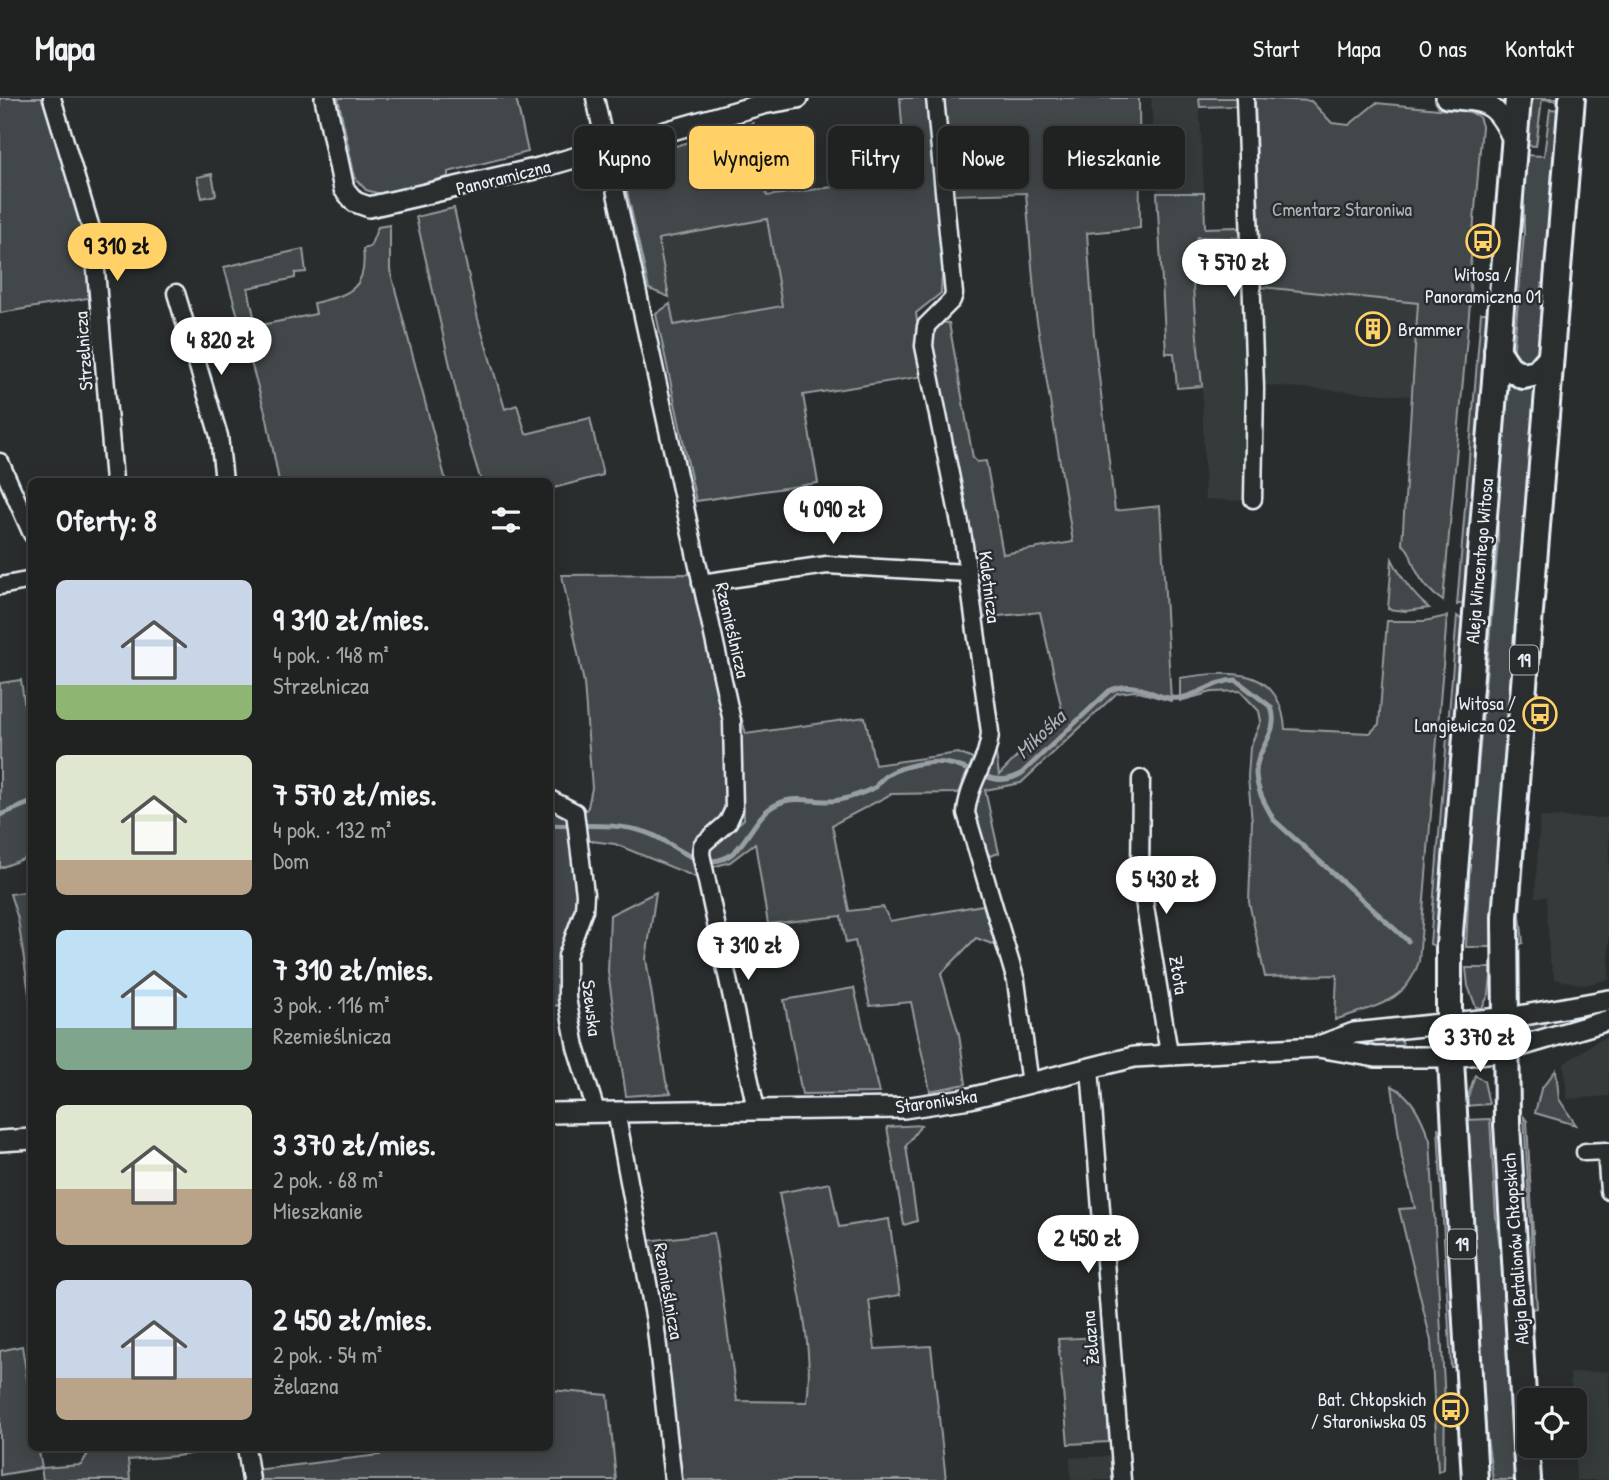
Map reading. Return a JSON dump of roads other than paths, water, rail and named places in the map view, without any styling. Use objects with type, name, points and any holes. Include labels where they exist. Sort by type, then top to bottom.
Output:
[{"type":"main road","name":"Aleja Wincentego Witosa","points":[[1449,1025],[1449,944],[1455,853],[1518,98]]},
{"type":"main road","name":"19","points":[[1504,1018],[1509,843],[1572,98]]},
{"type":"main road","points":[[1497,350],[1509,368],[1523,376],[1537,373],[1549,359]]},
{"type":"main road","name":"Aleja Batalionów Chłopskich","points":[[1504,1018],[1528,1480]]},
{"type":"main road","name":"19","points":[[1449,1025],[1475,1480]]},
{"type":"street","name":"Strzelnicza","points":[[52,98],[93,235],[114,478]]},
{"type":"street","name":"Panoramiczna","points":[[325,98],[344,190],[355,202],[369,208],[574,158]]},
{"type":"street","name":"Rzemieślnicza","points":[[595,98],[601,126]]},
{"type":"street","name":"Panoramiczna","points":[[675,130],[763,104],[797,98]]},
{"type":"street","name":"Kaletnicza","points":[[935,98],[954,294],[952,300],[926,326],[924,346],[967,573],[990,732],[988,752],[968,793],[968,821],[1016,981],[1030,1084]]},
{"type":"street","points":[[1245,98],[1255,388],[1253,499]]},
{"type":"street","points":[[1446,98],[1488,100],[1505,121],[1514,142]]},
{"type":"street","name":"Rzemieślnicza","points":[[615,189],[732,721],[736,797],[728,822],[702,845],[702,859],[756,1110]]},
{"type":"street","points":[[176,293],[219,436],[224,478]]},
{"type":"street","points":[[0,462],[28,525]]},
{"type":"street","points":[[701,583],[827,565],[967,573]]},
{"type":"street","points":[[0,586],[28,581]]},
{"type":"street","name":"Złota","points":[[1141,779],[1140,876],[1169,1053]]},
{"type":"street","name":"Szewska","points":[[553,801],[575,812],[585,894],[583,910],[567,956],[567,998],[576,1047],[606,1111]]},
{"type":"street","name":"Staroniwska","points":[[1318,1047],[1354,1033],[1504,1018],[1609,1000]]},
{"type":"street","name":"Staroniwska","points":[[553,1113],[931,1105],[1090,1068],[1169,1053],[1318,1047],[1376,1057],[1452,1056],[1504,1051],[1609,1020]]},
{"type":"street","name":"Żelazna","points":[[1090,1068],[1122,1480]]},
{"type":"street","name":"Rzemieślnicza","points":[[606,1111],[655,1321],[673,1480]]},
{"type":"street","points":[[0,1141],[28,1139]]},
{"type":"street","points":[[1585,1152],[1606,1151],[1609,1191]]},
{"type":"street","points":[[247,1451],[251,1480]]},
{"type":"waterway","name":"Mikośka","points":[[553,825],[633,829],[654,835],[685,854],[702,860],[722,859],[738,848],[769,809],[783,802],[796,799],[844,799],[876,787],[889,774],[920,764],[950,764],[986,777],[1013,778],[1022,773],[1109,691],[1129,687],[1179,698],[1236,680],[1271,707],[1273,725],[1259,757],[1256,774],[1260,792],[1274,820],[1408,941]]},
{"type":"waterway","name":"Mikośka","points":[[0,815],[28,804]]},
{"type":"place","name":"Witosa / Panoramiczna 01","points":[[1483,241]]},
{"type":"place","name":"Brammer","points":[[1373,329]]},
{"type":"place","name":"Witosa / Langiewicza 02","points":[[1540,714]]},
{"type":"place","name":"Bat. Chłopskich / Staroniwska 05","points":[[1451,1410]]},
{"type":"park label","name":"Cmentarz Staroniwa","points":[[1342,209]]}]
